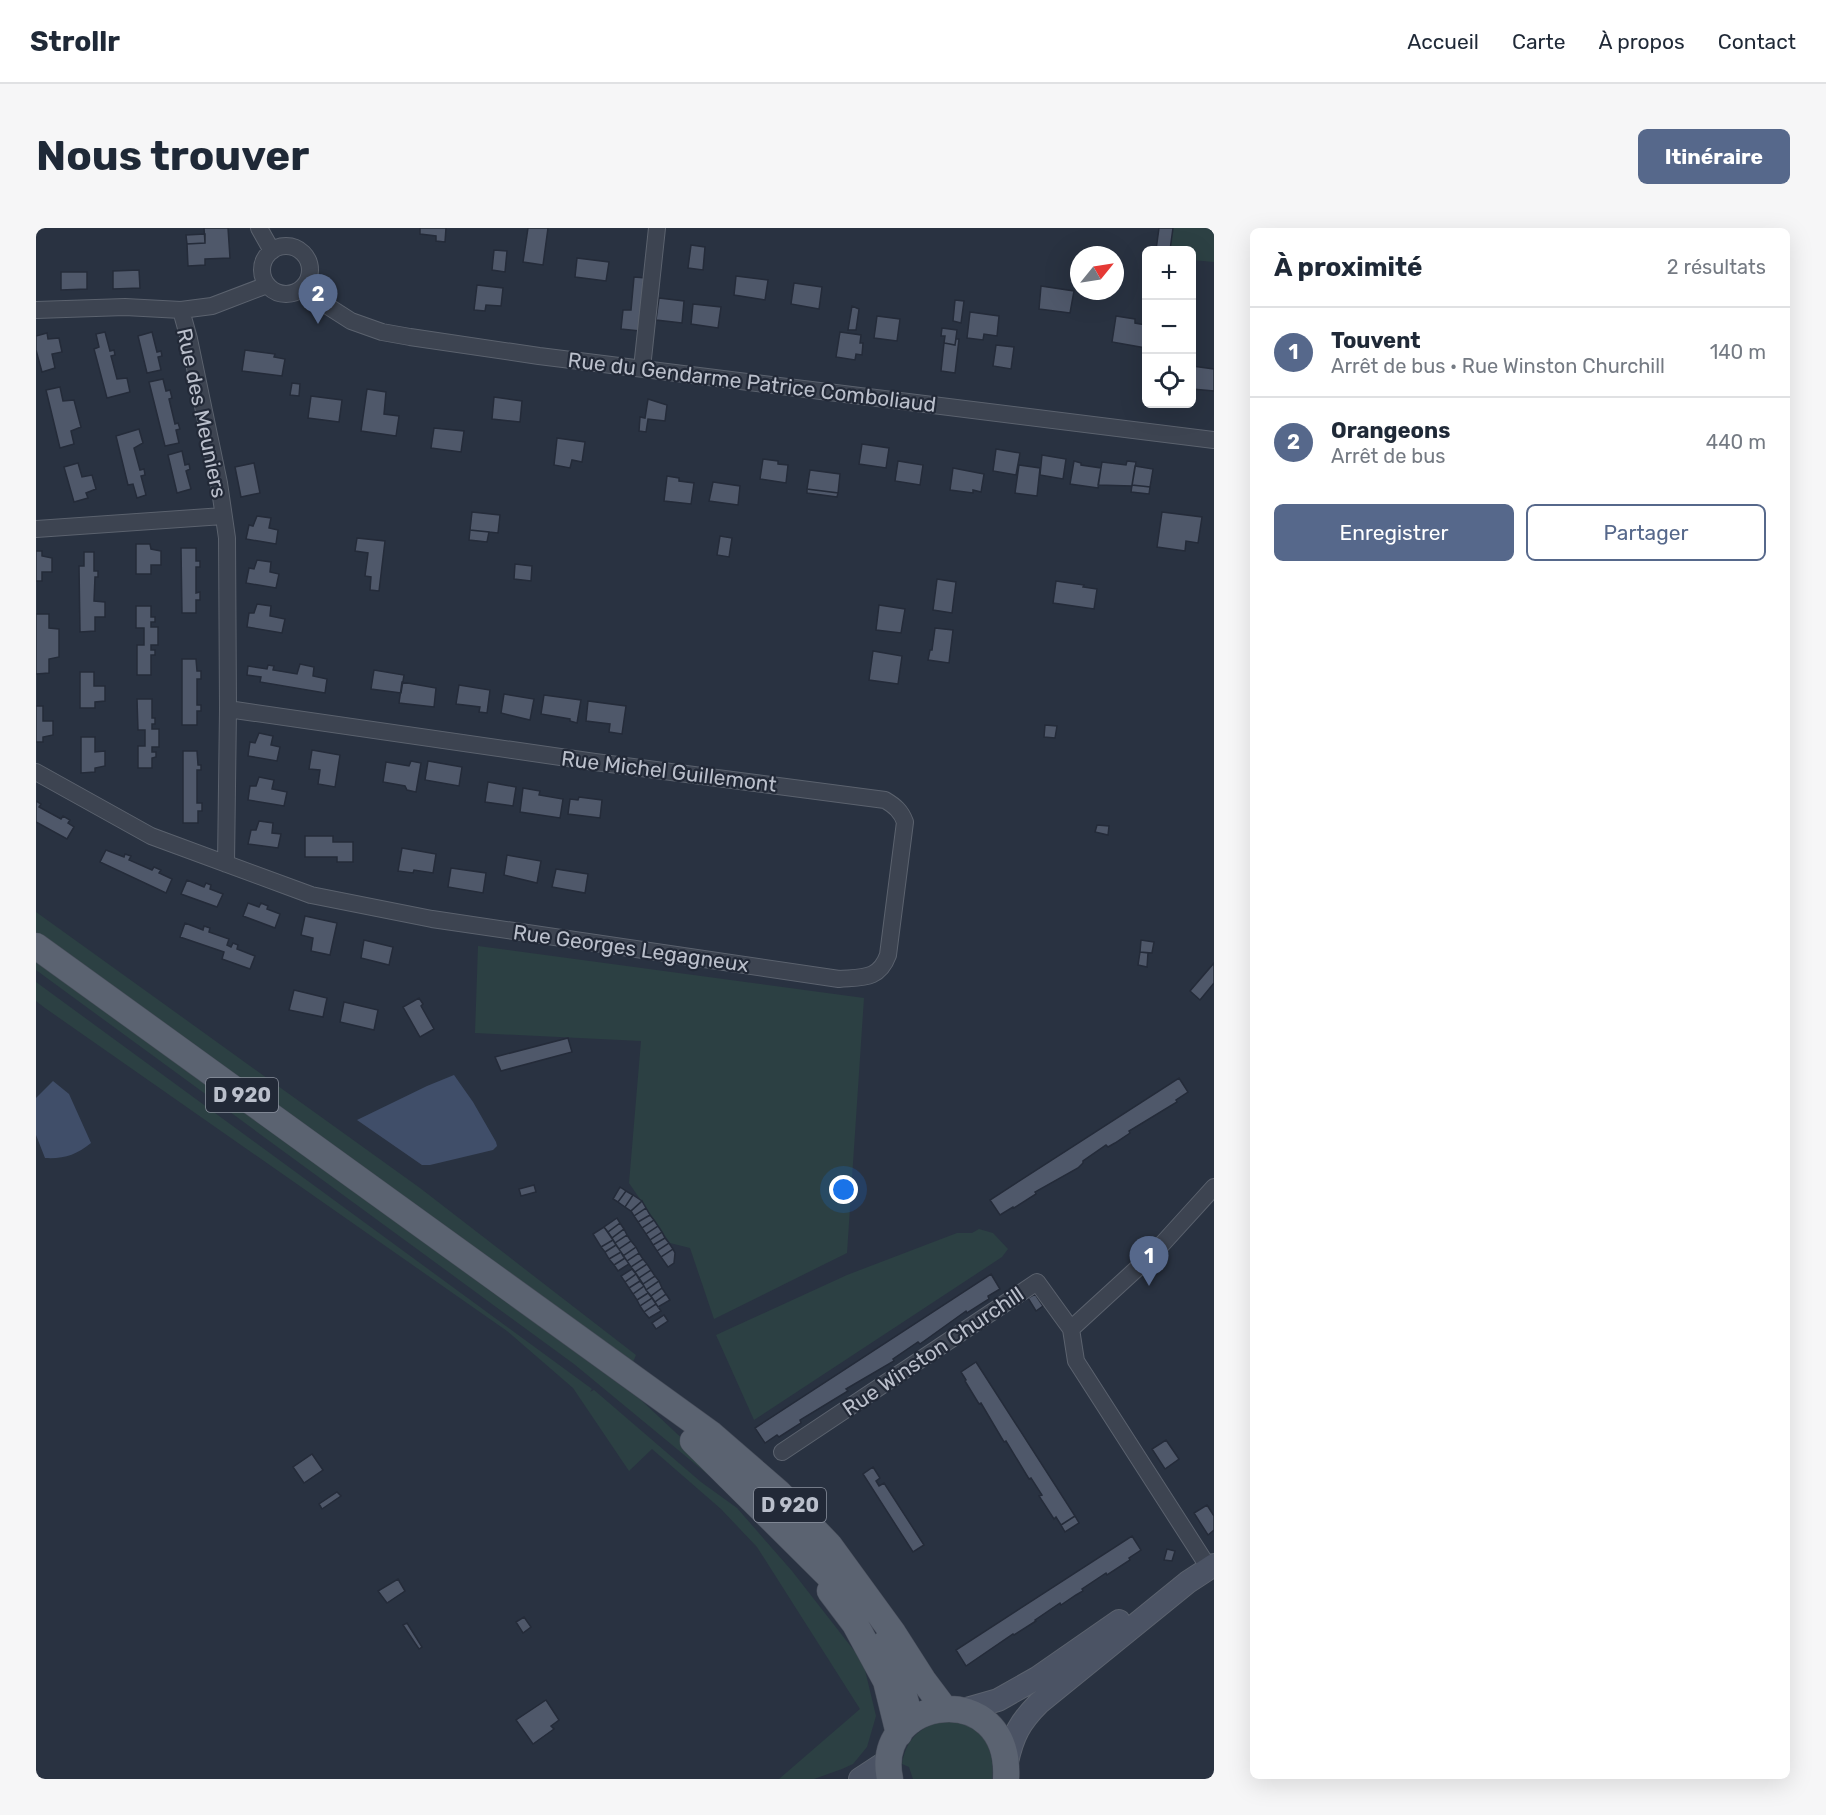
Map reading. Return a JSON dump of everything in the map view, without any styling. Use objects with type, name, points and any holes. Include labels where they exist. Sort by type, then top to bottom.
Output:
[{"type":"main road","name":"D 920","points":[[36,946],[702,1428],[778,1493],[828,1545],[893,1633],[923,1680],[953,1709]]},
{"type":"main road","name":"D 920","points":[[590,1349],[720,1467],[778,1524],[855,1624],[875,1658],[905,1727]]},
{"type":"main road","points":[[1006,1770],[1012,1740],[1024,1718],[1057,1688],[1188,1582],[1211,1567]]},
{"type":"main road","points":[[860,1779],[889,1769],[892,1746],[905,1727],[927,1712],[998,1700],[1037,1678],[1128,1615],[1173,1588],[1188,1582]]},
{"type":"main road","points":[[953,1709],[980,1717],[993,1730],[1002,1745],[1006,1770]]},
{"type":"street","points":[[259,228],[272,251]]},
{"type":"street","points":[[642,368],[657,228]]},
{"type":"street","points":[[287,246],[295,248],[307,259],[309,275],[301,289],[283,294],[267,285],[262,267],[272,251],[287,246]]},
{"type":"street","points":[[36,310],[126,307],[181,310],[212,306],[267,285]]},
{"type":"street","name":"Rue du Gendarme Patrice Comboliaud","points":[[301,289],[351,321],[382,332],[539,356],[1214,440]]},
{"type":"street","name":"Rue des Meuniers","points":[[181,310],[219,483],[226,538],[228,710],[226,864]]},
{"type":"street","name":"Rue des Meuniers","points":[[36,528],[223,516]]},
{"type":"street","name":"Rue Michel Guillemont","points":[[228,710],[885,800],[903,814],[905,822],[897,888]]},
{"type":"street","points":[[36,772],[151,836],[226,864]]},
{"type":"street","name":"Rue Georges Legagneux","points":[[226,864],[298,891],[432,919],[840,979],[872,976],[884,965],[888,955],[897,888]]},
{"type":"street","points":[[1071,1329],[1155,1252],[1214,1187]]},
{"type":"street","name":"Rue Winston Churchill","points":[[782,1452],[1037,1282],[1071,1329],[1076,1361],[1211,1567]]},
{"type":"green space","points":[[1173,228],[1214,228],[1214,262],[1196,260],[1196,246],[1171,246]]},
{"type":"green space","points":[[36,912],[420,1188],[636,1355],[633,1362],[613,1353],[36,932]]},
{"type":"green space","points":[[478,946],[864,998],[847,1253],[714,1319],[690,1248],[670,1243],[629,1183],[641,1041],[475,1033]]},
{"type":"green space","points":[[36,960],[641,1400],[690,1446],[723,1487],[574,1364],[36,970]]},
{"type":"green space","points":[[36,982],[592,1389],[590,1392],[594,1390],[701,1482],[737,1508],[792,1571],[856,1653],[865,1670],[876,1716],[867,1747],[853,1764],[814,1779],[779,1779],[860,1709],[757,1547],[721,1509],[652,1449],[629,1471],[573,1388],[507,1331],[45,1008],[36,1001]]},
{"type":"green space","points":[[979,1229],[993,1233],[1008,1249],[1002,1257],[754,1420],[716,1335],[847,1275],[957,1233],[972,1233]]},
{"type":"green space","points":[[943,1721],[964,1724],[980,1734],[991,1755],[992,1779],[913,1779],[909,1767],[902,1764],[910,1741],[927,1727]]},
{"type":"water","points":[[454,1075],[496,1142],[497,1146],[493,1150],[422,1165],[357,1120],[427,1086]]},
{"type":"water","points":[[53,1081],[69,1094],[91,1143],[70,1155],[45,1158],[36,1135],[36,1098]]},
{"type":"building","points":[[204,228],[228,228],[230,258],[205,259],[205,265],[188,266],[187,244],[205,243]]},
{"type":"building","points":[[420,228],[446,228],[445,242],[436,241],[436,236],[420,234]]},
{"type":"building","points":[[528,228],[548,228],[543,265],[523,262]]},
{"type":"building","points":[[1159,228],[1173,228],[1171,246],[1157,246]]},
{"type":"building","points":[[205,234],[205,243],[187,244],[186,235]]},
{"type":"building","points":[[691,245],[705,247],[703,270],[688,268]]},
{"type":"building","points":[[494,250],[507,251],[505,272],[492,270]]},
{"type":"building","points":[[577,258],[609,262],[606,281],[575,277]]},
{"type":"building","points":[[139,270],[140,288],[113,289],[113,271]]},
{"type":"building","points":[[61,272],[87,272],[87,289],[61,290]]},
{"type":"building","points":[[736,276],[768,280],[765,300],[734,295]]},
{"type":"building","points":[[634,277],[646,278],[640,331],[621,329],[623,310],[631,310]]},
{"type":"building","points":[[794,283],[822,287],[819,309],[791,304]]},
{"type":"building","points":[[477,285],[503,288],[501,306],[486,305],[485,311],[474,310]]},
{"type":"building","points":[[1041,286],[1070,290],[1070,300],[1072,300],[1070,313],[1039,309]]},
{"type":"building","points":[[659,298],[684,301],[682,323],[656,320]]},
{"type":"building","points":[[955,300],[964,301],[961,323],[953,321]]},
{"type":"building","points":[[693,304],[721,307],[718,328],[691,324]]},
{"type":"building","points":[[852,306],[859,309],[856,330],[848,330]]},
{"type":"building","points":[[970,312],[999,316],[997,336],[984,334],[983,340],[967,338]]},
{"type":"building","points":[[877,316],[900,319],[897,341],[874,338]]},
{"type":"building","points":[[1116,316],[1135,319],[1135,323],[1142,324],[1142,347],[1112,342]]},
{"type":"building","points":[[942,328],[957,330],[955,345],[944,343],[945,336],[941,336]]},
{"type":"building","points":[[105,332],[110,351],[114,350],[115,355],[111,356],[117,379],[127,378],[130,392],[107,398],[94,349],[99,347],[96,334]]},
{"type":"building","points":[[152,332],[157,352],[161,351],[162,356],[158,357],[161,370],[147,373],[138,336]]},
{"type":"building","points":[[840,332],[861,335],[862,355],[856,354],[855,360],[836,357]]},
{"type":"building","points":[[47,333],[48,339],[59,338],[62,352],[52,354],[55,368],[42,372],[36,350],[36,336]]},
{"type":"building","points":[[956,339],[959,339],[955,373],[941,371],[944,343],[955,345]]},
{"type":"building","points":[[996,345],[1014,347],[1011,369],[993,366]]},
{"type":"building","points":[[245,350],[275,354],[274,357],[285,359],[282,376],[242,371]]},
{"type":"building","points":[[1196,367],[1214,369],[1214,391],[1196,389]]},
{"type":"building","points":[[163,379],[166,391],[170,390],[172,398],[169,399],[175,424],[178,423],[180,429],[176,430],[179,443],[165,446],[149,382]]},
{"type":"building","points":[[292,383],[300,384],[299,396],[290,395]]},
{"type":"building","points":[[60,387],[63,401],[74,400],[81,427],[71,431],[74,444],[60,448],[46,390]]},
{"type":"building","points":[[367,389],[386,392],[384,414],[399,416],[396,436],[361,431]]},
{"type":"building","points":[[311,396],[342,400],[339,422],[308,418]]},
{"type":"building","points":[[494,397],[522,401],[520,422],[492,419]]},
{"type":"building","points":[[648,399],[667,405],[665,421],[648,419],[646,432],[639,431],[640,417],[645,418]]},
{"type":"building","points":[[434,428],[464,431],[461,452],[431,448]]},
{"type":"building","points":[[139,429],[143,443],[134,448],[140,470],[144,469],[145,475],[141,476],[146,495],[137,498],[133,484],[128,485],[116,436]]},
{"type":"building","points":[[557,438],[585,442],[582,462],[572,460],[570,468],[554,465]]},
{"type":"building","points":[[862,444],[889,448],[886,468],[859,464]]},
{"type":"building","points":[[996,449],[1020,453],[1016,475],[993,471]]},
{"type":"building","points":[[182,451],[185,465],[189,464],[190,469],[186,471],[191,489],[177,493],[168,455]]},
{"type":"building","points":[[1042,455],[1066,459],[1063,479],[1040,475]]},
{"type":"building","points":[[763,459],[788,465],[786,483],[760,479]]},
{"type":"building","points":[[898,461],[923,465],[920,485],[895,481]]},
{"type":"building","points":[[1074,461],[1081,465],[1101,468],[1098,488],[1070,484]]},
{"type":"building","points":[[1127,461],[1136,462],[1132,486],[1098,485],[1102,462],[1126,465]]},
{"type":"building","points":[[78,463],[82,477],[92,475],[96,489],[86,493],[88,498],[74,502],[64,467]]},
{"type":"building","points":[[254,463],[260,493],[241,497],[235,467]]},
{"type":"building","points":[[1019,465],[1040,468],[1037,496],[1015,493]]},
{"type":"building","points":[[1135,466],[1153,469],[1150,487],[1132,485]]},
{"type":"building","points":[[953,468],[984,474],[981,492],[950,490]]},
{"type":"building","points":[[810,470],[840,474],[838,493],[807,489]]},
{"type":"building","points":[[667,476],[679,478],[679,481],[694,483],[691,504],[664,501]]},
{"type":"building","points":[[713,482],[740,486],[738,505],[709,501]]},
{"type":"building","points":[[1132,485],[1150,487],[1149,494],[1131,492]]},
{"type":"building","points":[[807,489],[838,493],[837,497],[807,493]]},
{"type":"building","points":[[472,512],[500,515],[498,533],[470,530]]},
{"type":"building","points":[[1162,512],[1202,517],[1198,543],[1186,541],[1185,551],[1157,547]]},
{"type":"building","points":[[257,516],[271,518],[269,528],[278,530],[276,544],[246,539],[249,525],[253,526]]},
{"type":"building","points":[[470,530],[489,532],[487,542],[469,540]]},
{"type":"building","points":[[720,536],[732,538],[729,557],[717,555]]},
{"type":"building","points":[[357,538],[385,541],[379,591],[370,590],[371,577],[365,576],[368,553],[355,551]]},
{"type":"building","points":[[136,544],[150,544],[151,549],[161,551],[161,565],[151,565],[151,574],[136,574]]},
{"type":"building","points":[[181,548],[196,548],[196,561],[200,561],[200,567],[196,567],[196,593],[200,592],[200,600],[196,600],[196,613],[182,613]]},
{"type":"building","points":[[36,551],[42,551],[42,556],[52,558],[52,572],[42,572],[42,581],[36,581]]},
{"type":"building","points":[[84,552],[94,552],[94,571],[98,571],[98,577],[95,577],[94,601],[105,602],[105,617],[95,617],[95,631],[80,632],[79,566],[84,566]]},
{"type":"building","points":[[257,560],[271,562],[270,572],[279,574],[276,588],[246,583],[249,568],[254,569]]},
{"type":"building","points":[[515,564],[532,566],[531,581],[514,579]]},
{"type":"building","points":[[937,579],[956,582],[952,613],[933,610]]},
{"type":"building","points":[[1056,581],[1097,589],[1094,609],[1053,603]]},
{"type":"building","points":[[257,604],[271,606],[270,616],[285,619],[282,633],[247,627],[249,613],[254,613]]},
{"type":"building","points":[[879,605],[905,609],[901,633],[876,630]]},
{"type":"building","points":[[136,606],[151,606],[151,617],[155,617],[155,622],[151,622],[151,627],[158,627],[158,645],[151,645],[151,650],[155,650],[155,655],[151,655],[151,675],[137,675],[137,645],[144,645],[144,628],[136,628]]},
{"type":"building","points":[[36,614],[49,614],[49,628],[59,629],[59,657],[49,659],[49,673],[36,674]]},
{"type":"building","points":[[935,628],[953,630],[949,663],[928,660]]},
{"type":"building","points":[[873,651],[902,656],[898,684],[869,680]]},
{"type":"building","points":[[182,659],[196,659],[197,671],[201,671],[201,679],[197,679],[197,705],[201,705],[201,711],[197,711],[197,725],[182,725]]},
{"type":"building","points":[[300,664],[314,667],[313,676],[327,679],[325,693],[260,682],[261,677],[247,675],[248,666],[267,669],[268,665],[274,666],[273,670],[297,674]]},
{"type":"building","points":[[374,670],[404,675],[401,693],[371,689]]},
{"type":"building","points":[[80,672],[94,672],[94,686],[105,686],[105,701],[95,702],[95,708],[80,708]]},
{"type":"building","points":[[402,682],[436,688],[434,707],[399,703]]},
{"type":"building","points":[[459,685],[490,690],[487,713],[479,712],[480,707],[456,704]]},
{"type":"building","points":[[504,694],[534,699],[530,720],[501,713]]},
{"type":"building","points":[[544,695],[581,700],[577,723],[570,719],[541,714]]},
{"type":"building","points":[[137,699],[152,699],[152,718],[155,718],[155,724],[152,724],[152,729],[159,729],[159,747],[152,747],[152,752],[156,752],[156,757],[152,758],[152,768],[138,768],[138,746],[145,746],[145,730],[138,730]]},
{"type":"building","points":[[588,701],[626,706],[622,734],[609,732],[610,724],[586,721]]},
{"type":"building","points":[[36,706],[43,706],[43,721],[53,721],[53,735],[43,737],[43,742],[36,742]]},
{"type":"building","points":[[1045,725],[1057,726],[1055,738],[1044,737]]},
{"type":"building","points":[[259,733],[273,736],[271,745],[280,747],[277,761],[248,756],[250,742],[255,743]]},
{"type":"building","points":[[81,737],[95,737],[95,752],[105,751],[105,766],[95,768],[95,772],[81,773]]},
{"type":"building","points":[[312,750],[340,755],[335,787],[318,784],[320,770],[309,769]]},
{"type":"building","points":[[183,751],[197,751],[198,765],[201,765],[201,770],[197,770],[197,803],[202,803],[202,811],[198,811],[198,823],[183,823]]},
{"type":"building","points":[[411,761],[421,763],[416,792],[407,790],[405,786],[383,782],[386,762],[409,766]]},
{"type":"building","points":[[428,761],[462,767],[459,786],[425,780]]},
{"type":"building","points":[[259,777],[274,780],[272,789],[287,792],[284,806],[248,800],[250,786],[256,786]]},
{"type":"building","points":[[488,782],[516,787],[513,806],[485,802]]},
{"type":"building","points":[[523,788],[540,791],[539,795],[563,799],[560,818],[520,812]]},
{"type":"building","points":[[579,797],[602,800],[600,818],[568,814],[570,799],[578,800]]},
{"type":"building","points":[[36,801],[41,804],[39,807],[61,819],[63,816],[70,820],[68,823],[74,827],[67,839],[36,822]]},
{"type":"building","points":[[259,821],[273,823],[272,833],[281,834],[278,848],[248,844],[251,830],[256,830]]},
{"type":"building","points":[[1097,825],[1109,826],[1108,835],[1095,832]]},
{"type":"building","points":[[305,836],[333,836],[333,842],[353,842],[353,862],[337,862],[337,857],[305,857]]},
{"type":"building","points":[[402,848],[436,854],[433,873],[414,870],[413,873],[398,871]]},
{"type":"building","points":[[106,850],[124,857],[125,854],[131,856],[129,860],[152,870],[154,867],[161,870],[159,873],[172,879],[166,893],[100,862]]},
{"type":"building","points":[[507,855],[541,861],[537,883],[504,875]]},
{"type":"building","points":[[451,868],[486,873],[483,893],[448,887]]},
{"type":"building","points":[[556,869],[588,874],[585,893],[552,887]]},
{"type":"building","points":[[187,880],[204,887],[206,883],[211,885],[210,889],[223,894],[217,907],[181,894]]},
{"type":"building","points":[[248,903],[259,907],[261,903],[268,906],[267,909],[280,914],[275,928],[243,916]]},
{"type":"building","points":[[305,916],[337,923],[330,955],[311,951],[313,938],[301,935]]},
{"type":"building","points":[[185,923],[203,930],[204,926],[210,928],[209,932],[229,939],[227,945],[231,947],[233,943],[238,945],[237,949],[255,956],[250,969],[222,959],[224,952],[180,937]]},
{"type":"building","points":[[364,940],[393,947],[389,965],[361,958]]},
{"type":"building","points":[[1141,940],[1154,942],[1152,953],[1140,952]]},
{"type":"building","points":[[1140,952],[1148,953],[1147,967],[1138,965]]},
{"type":"building","points":[[1214,963],[1214,983],[1200,1000],[1190,991]]},
{"type":"building","points":[[294,990],[327,998],[323,1017],[289,1010]]},
{"type":"building","points":[[419,998],[434,1029],[420,1037],[403,1007]]},
{"type":"building","points":[[344,1002],[378,1010],[374,1030],[340,1022]]},
{"type":"building","points":[[568,1038],[572,1052],[501,1071],[495,1057]]},
{"type":"building","points":[[1179,1078],[1188,1092],[1176,1100],[1177,1102],[1129,1131],[1130,1133],[1115,1143],[1108,1147],[1106,1145],[1083,1161],[1078,1168],[1000,1215],[990,1200]]},
{"type":"building","points":[[534,1185],[536,1192],[521,1196],[519,1189]]},
{"type":"building","points":[[620,1187],[626,1191],[618,1202],[613,1199]]},
{"type":"building","points":[[626,1191],[633,1195],[625,1207],[618,1202]]},
{"type":"building","points":[[633,1195],[642,1201],[631,1211],[625,1207]]},
{"type":"building","points":[[642,1201],[646,1208],[634,1216],[631,1211]]},
{"type":"building","points":[[646,1208],[650,1215],[638,1222],[634,1216]]},
{"type":"building","points":[[650,1215],[654,1220],[642,1228],[638,1222]]},
{"type":"building","points":[[617,1218],[620,1223],[608,1232],[604,1227]]},
{"type":"building","points":[[654,1220],[658,1226],[646,1234],[642,1228]]},
{"type":"building","points":[[620,1223],[624,1229],[612,1238],[608,1232]]},
{"type":"building","points":[[658,1226],[662,1232],[650,1240],[646,1234]]},
{"type":"building","points":[[604,1227],[613,1240],[601,1247],[593,1234]]},
{"type":"building","points":[[624,1229],[627,1235],[615,1243],[612,1238]]},
{"type":"building","points":[[662,1232],[665,1238],[653,1245],[650,1240]]},
{"type":"building","points":[[627,1235],[631,1241],[619,1249],[615,1243]]},
{"type":"building","points":[[665,1238],[669,1243],[657,1251],[653,1245]]},
{"type":"building","points":[[613,1240],[616,1245],[605,1252],[601,1247]]},
{"type":"building","points":[[631,1241],[636,1247],[623,1256],[619,1249]]},
{"type":"building","points":[[669,1243],[673,1249],[661,1257],[657,1251]]},
{"type":"building","points":[[616,1245],[621,1252],[609,1259],[605,1252]]},
{"type":"building","points":[[636,1247],[639,1253],[627,1261],[623,1256]]},
{"type":"building","points":[[673,1249],[674,1263],[668,1267],[661,1257]]},
{"type":"building","points":[[621,1252],[625,1258],[614,1265],[609,1259]]},
{"type":"building","points":[[639,1253],[643,1259],[631,1267],[627,1261]]},
{"type":"building","points":[[625,1258],[629,1264],[618,1271],[614,1265]]},
{"type":"building","points":[[643,1259],[647,1264],[635,1272],[631,1267]]},
{"type":"building","points":[[647,1264],[651,1270],[639,1278],[635,1272]]},
{"type":"building","points":[[632,1269],[636,1274],[625,1282],[621,1276]]},
{"type":"building","points":[[651,1270],[655,1276],[643,1284],[639,1278]]},
{"type":"building","points":[[636,1274],[640,1281],[629,1288],[625,1282]]},
{"type":"building","points":[[991,1274],[1000,1289],[988,1296],[989,1299],[967,1313],[966,1311],[920,1344],[918,1342],[893,1359],[894,1361],[846,1389],[848,1391],[800,1420],[801,1423],[765,1443],[755,1428]]},
{"type":"building","points":[[655,1276],[659,1281],[646,1290],[643,1284]]},
{"type":"building","points":[[640,1281],[644,1286],[633,1294],[629,1288]]},
{"type":"building","points":[[659,1281],[662,1288],[651,1296],[646,1290]]},
{"type":"building","points":[[644,1286],[648,1293],[637,1300],[633,1294]]},
{"type":"building","points":[[662,1288],[666,1294],[655,1302],[651,1296]]},
{"type":"building","points":[[648,1293],[652,1298],[640,1306],[637,1300]]},
{"type":"building","points":[[666,1294],[670,1300],[658,1307],[655,1302]]},
{"type":"building","points":[[1035,1294],[1043,1306],[1036,1311],[1028,1298]]},
{"type":"building","points":[[652,1298],[656,1304],[644,1312],[640,1306]]},
{"type":"building","points":[[656,1304],[661,1311],[649,1318],[644,1312]]},
{"type":"building","points":[[664,1315],[668,1321],[656,1329],[652,1323]]},
{"type":"building","points":[[976,1362],[1075,1516],[1061,1525],[1056,1517],[1054,1519],[1039,1496],[1042,1495],[1031,1478],[1029,1479],[1006,1441],[1004,1442],[965,1381],[961,1372]]},
{"type":"building","points":[[1166,1440],[1179,1459],[1165,1469],[1152,1449]]},
{"type":"building","points":[[312,1454],[323,1470],[304,1483],[293,1467]]},
{"type":"building","points":[[873,1467],[880,1478],[876,1481],[879,1486],[884,1483],[924,1545],[913,1552],[863,1474]]},
{"type":"building","points":[[337,1492],[341,1496],[322,1509],[319,1504]]},
{"type":"building","points":[[1207,1505],[1214,1516],[1214,1530],[1208,1535],[1194,1513]]},
{"type":"building","points":[[1075,1516],[1079,1523],[1065,1532],[1061,1525]]},
{"type":"building","points":[[1132,1536],[1141,1550],[1129,1558],[1130,1560],[1107,1575],[1106,1573],[1082,1589],[1083,1591],[1061,1605],[1060,1603],[966,1666],[956,1650]]},
{"type":"building","points":[[1167,1549],[1175,1551],[1172,1561],[1164,1560]]},
{"type":"building","points":[[398,1579],[405,1591],[387,1603],[378,1591]]},
{"type":"building","points":[[524,1617],[531,1627],[523,1633],[516,1622]]},
{"type":"building","points":[[407,1623],[422,1647],[419,1649],[403,1625]]},
{"type":"building","points":[[546,1700],[559,1720],[551,1726],[554,1729],[533,1744],[516,1720]]},
{"type":"place","name":"Orangeons","points":[[318,324]]},
{"type":"place","name":"Touvent","points":[[1149,1286]]}]
